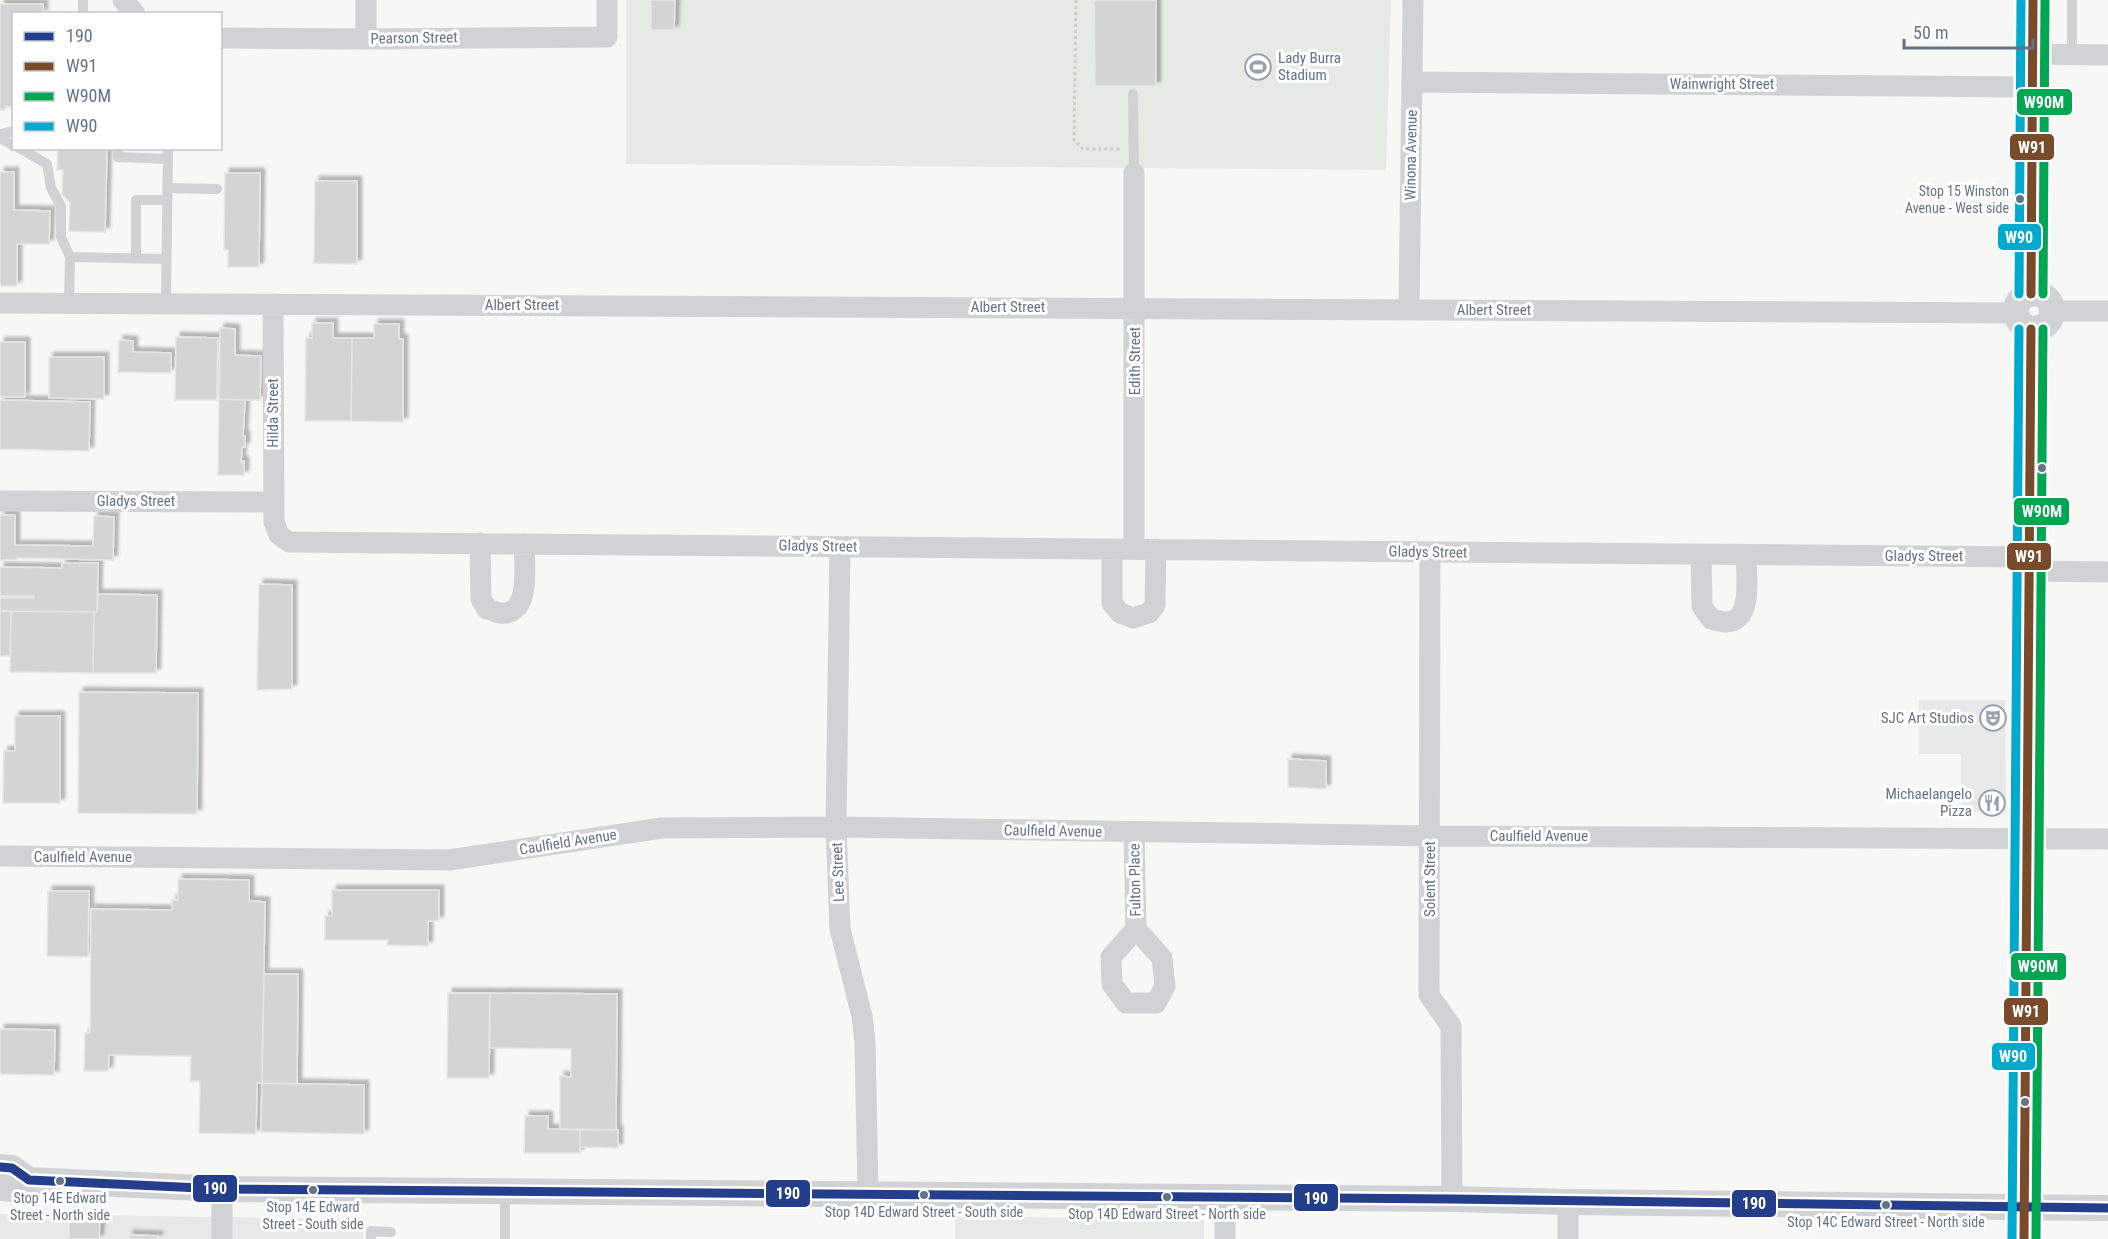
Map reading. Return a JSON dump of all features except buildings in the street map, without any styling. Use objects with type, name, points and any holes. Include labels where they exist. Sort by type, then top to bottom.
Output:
[{"type":"street","points":[[123,0],[133,12]]},
{"type":"street","points":[[366,0],[366,39]]},
{"type":"street","name":"Pearson Street","points":[[222,38],[607,38],[607,0]]},
{"type":"street","name":"Winona Avenue","points":[[1409,310],[1413,0]]},
{"type":"street","points":[[2024,1239],[2030,564],[2026,312],[2033,0]]},
{"type":"street","points":[[2032,54],[2108,55]]},
{"type":"street","name":"Wainwright Street","points":[[1412,82],[2032,87]]},
{"type":"street","name":"Edith Street","points":[[1134,173],[1134,549]]},
{"type":"street","name":"Albert Street","points":[[0,303],[2026,312]]},
{"type":"street","name":"Hilda Street","points":[[273,304],[273,512]]},
{"type":"street","points":[[2026,312],[2043,328],[2048,324],[2053,311],[2108,311]]},
{"type":"street","name":"Gladys Street","points":[[0,501],[273,512],[279,535],[288,542],[1746,555],[2030,564],[2108,572]]},
{"type":"street","points":[[480,543],[482,599],[487,609],[503,614],[516,609],[523,600],[524,544]]},
{"type":"street","name":"Lee Street","points":[[840,547],[837,827],[840,929],[862,1016],[865,1042],[868,1194]]},
{"type":"street","points":[[1112,549],[1112,603],[1120,613],[1133,618],[1149,613],[1155,605],[1156,549]]},
{"type":"street","name":"Solent Street","points":[[1430,552],[1429,995],[1451,1026],[1452,1199]]},
{"type":"street","points":[[1701,555],[1702,606],[1711,619],[1727,622],[1741,616],[1746,605],[1746,555]]},
{"type":"street","name":"Caulfield Avenue","points":[[0,856],[449,860],[662,828],[837,827],[1430,836],[2108,839]]},
{"type":"street","name":"Fulton Place","points":[[1134,832],[1136,929]]},
{"type":"street","points":[[0,1167],[12,1168],[29,1180]]},
{"type":"street","points":[[0,1188],[12,1189],[29,1180],[222,1189],[1452,1199],[2108,1208]]},
{"type":"street","points":[[222,1189],[222,1239]]},
{"type":"street","points":[[1225,1197],[1225,1239]]},
{"type":"street","points":[[1568,1202],[1568,1239]]},
{"type":"lane","points":[[2072,0],[2072,55]]},
{"type":"lane","points":[[1133,94],[1134,173]]},
{"type":"lane","points":[[22,150],[47,164],[51,188],[61,206],[61,237],[70,257],[69,303]]},
{"type":"lane","points":[[118,150],[118,157],[168,154],[166,303]]},
{"type":"lane","points":[[168,188],[217,189]]},
{"type":"lane","points":[[136,258],[136,200],[167,200]]},
{"type":"lane","points":[[70,257],[166,259]]},
{"type":"lane","points":[[505,1239],[506,1191]]},
{"type":"lane","points":[[371,1239],[371,1231],[391,1232]]},
{"type":"path","points":[[1076,0],[1074,140],[1083,149],[1106,149]]},
{"type":"shaded area","points":[[626,0],[1391,0],[1386,170],[626,164]]},
{"type":"shaded area","points":[[1919,700],[2005,700],[2006,811],[1961,812],[1961,754],[1919,754]]},
{"type":"shaded area","points":[[0,1214],[364,1219],[363,1239],[0,1239]]},
{"type":"shaded area","points":[[955,1216],[1204,1220],[1204,1239],[955,1239]]},
{"type":"transit line","name":"W90","points":[[2019,294],[2021,0]]},
{"type":"transit line","name":"W91","points":[[2031,294],[2033,0]]},
{"type":"transit line","name":"W90M","points":[[2043,294],[2045,0]]},
{"type":"transit line","name":"W90","points":[[2012,1239],[2019,329]]},
{"type":"transit line","name":"W91","points":[[2024,1239],[2031,329]]},
{"type":"transit line","name":"W90M","points":[[2036,1239],[2043,329]]},
{"type":"transit line","name":"190","points":[[0,1167],[12,1168],[29,1180],[222,1189],[1452,1199],[2108,1208]]},
{"type":"place","name":"Lady Burra Stadium","points":[[1258,67]]},
{"type":"place","name":"Stop 15 Winston Avenue - West side","points":[[2020,199]]},
{"type":"place","name":"SJC Art Studios","points":[[1993,718]]},
{"type":"place","name":"Michaelangelo Pizza","points":[[1992,803]]},
{"type":"place","name":"Stop 14E Edward Street - North side","points":[[60,1181]]},
{"type":"place","name":"Stop 14E Edward Street - South side","points":[[313,1190]]},
{"type":"place","name":"Stop 14D Edward Street - South side","points":[[924,1195]]},
{"type":"place","name":"Stop 14D Edward Street - North side","points":[[1167,1197]]},
{"type":"place","name":"Stop 14C Edward Street - North side","points":[[1886,1205]]}]
